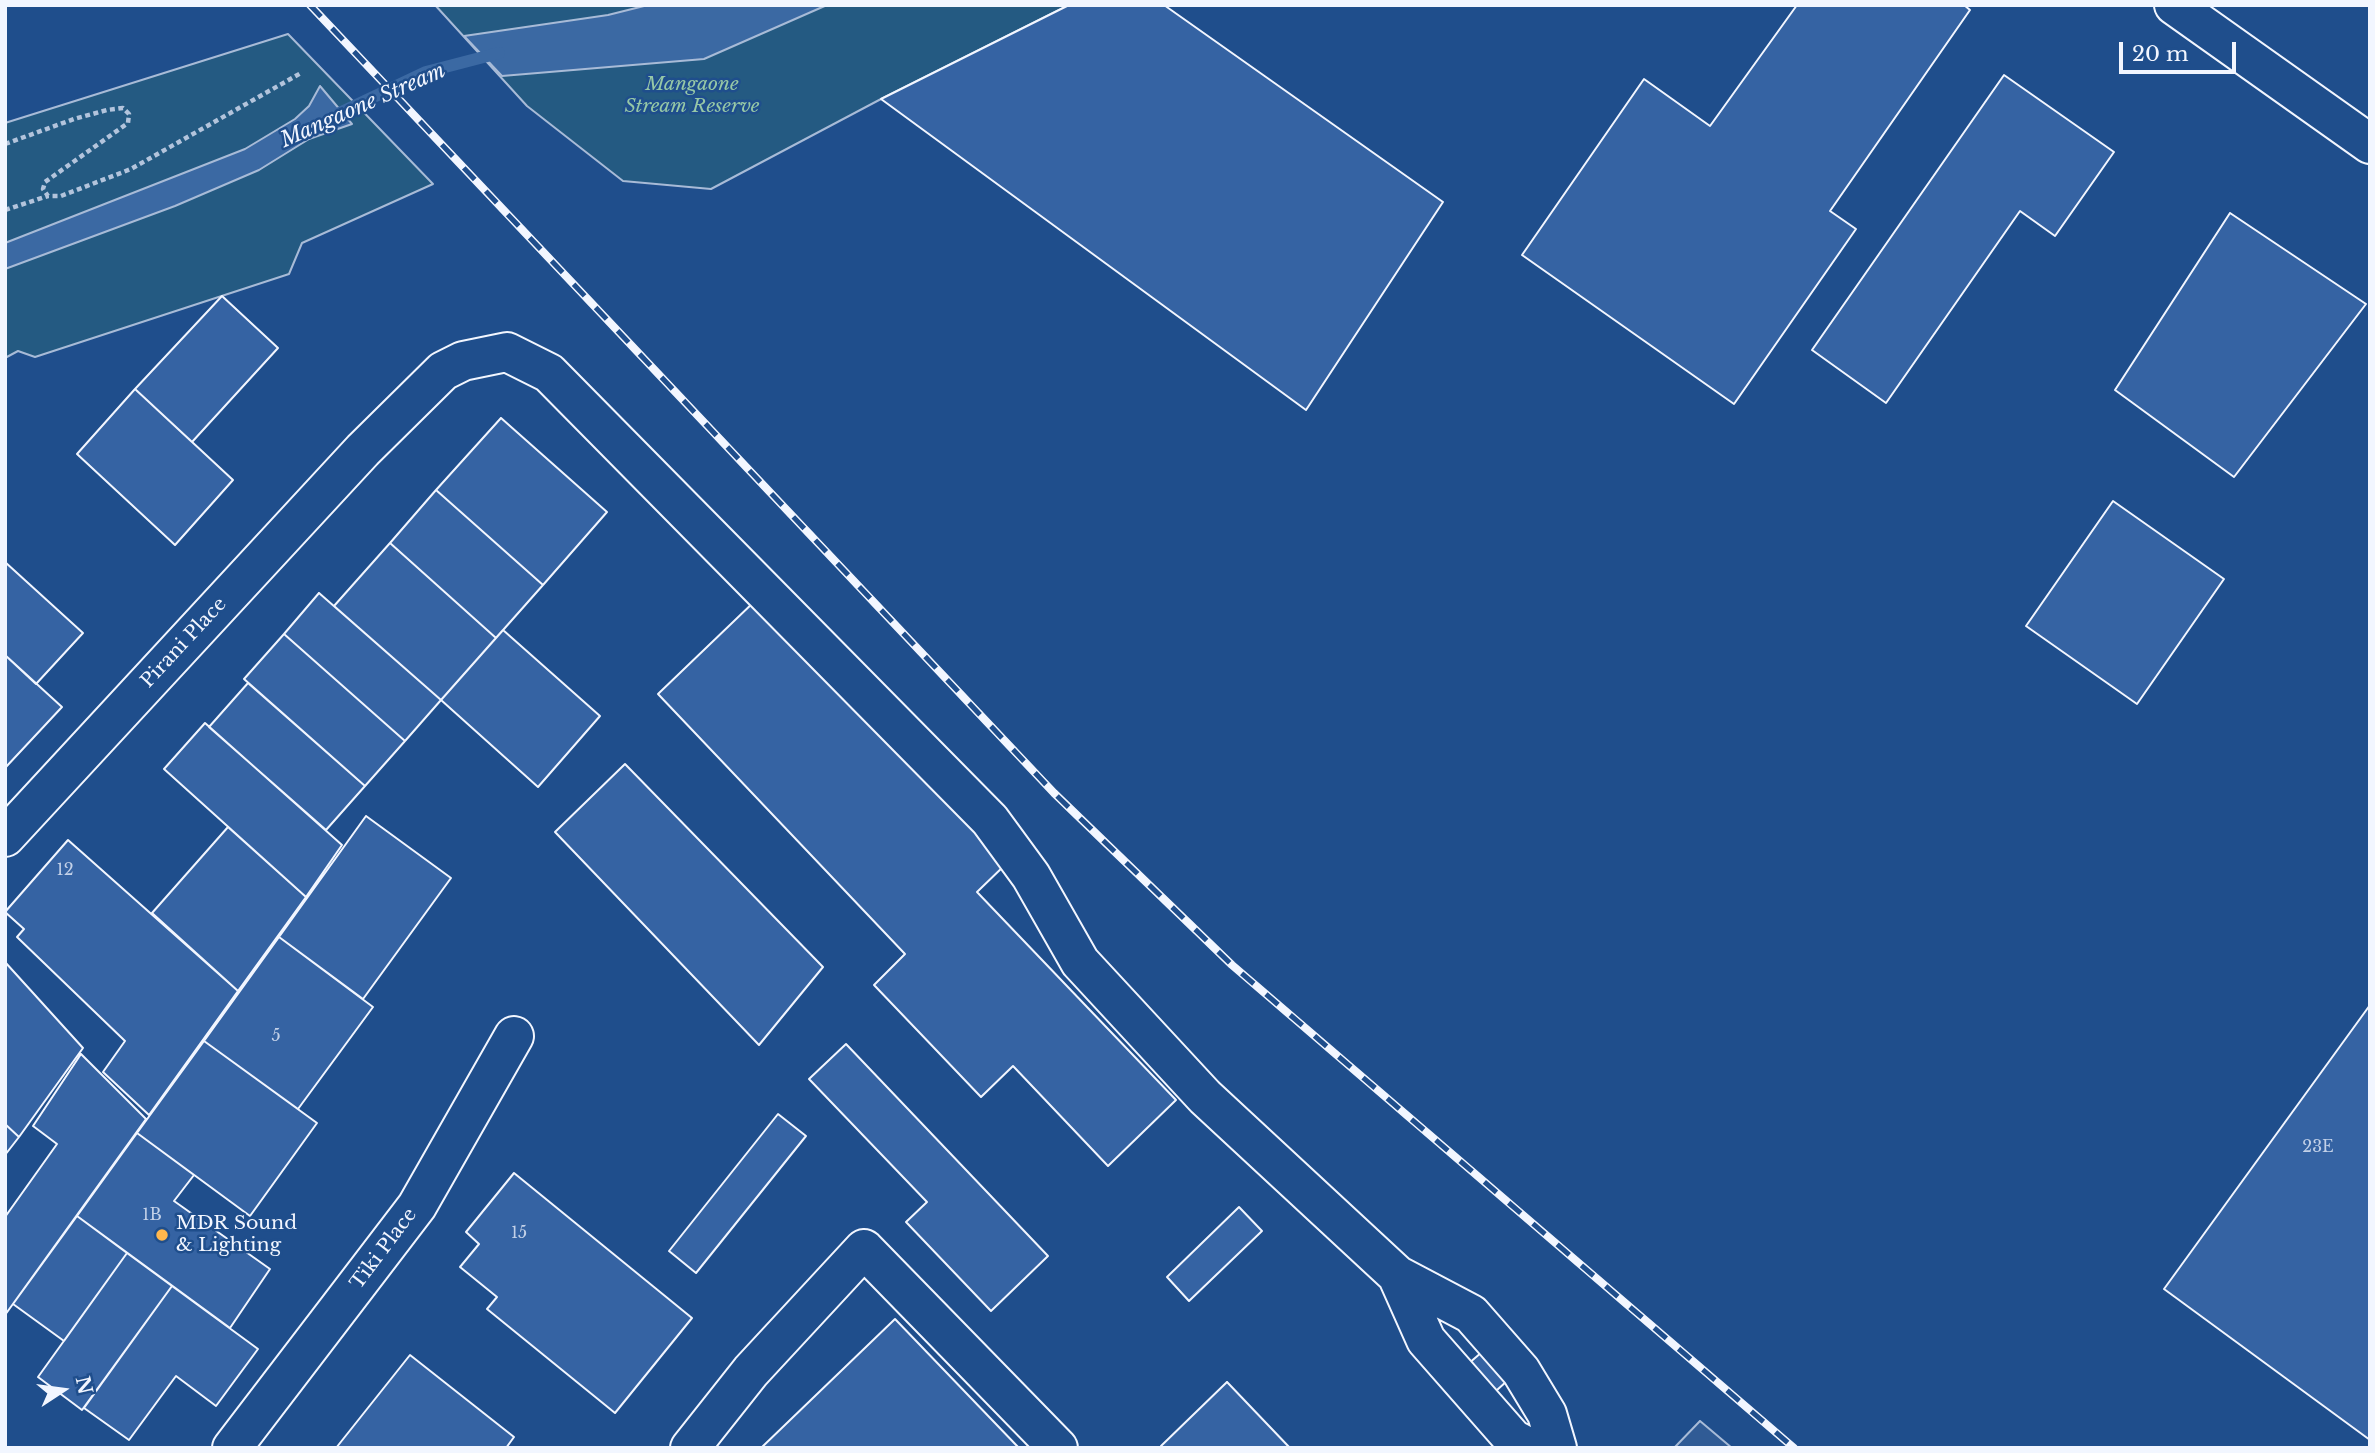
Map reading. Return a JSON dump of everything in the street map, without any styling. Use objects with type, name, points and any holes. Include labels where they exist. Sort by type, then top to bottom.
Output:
[{"type":"street","points":[[2175,5],[2370,144]]},
{"type":"street","name":"Pirani Place","points":[[5,837],[363,450],[443,371],[463,361],[508,352],[549,373],[990,820],[1031,876],[1080,962],[1205,1097],[1397,1275]]},
{"type":"street","name":"Tiki Place","points":[[232,1448],[417,1206],[514,1036]]},
{"type":"street","points":[[690,1448],[751,1371],[864,1249],[1058,1448]]},
{"type":"street","points":[[1397,1275],[1426,1340],[1513,1439],[1530,1448]]},
{"type":"street","points":[[1397,1275],[1471,1314],[1521,1371],[1547,1414],[1558,1448]]},
{"type":"path","points":[[5,210],[48,196],[61,196],[131,169],[301,73]]},
{"type":"path","points":[[5,144],[74,118],[107,110],[123,108],[129,114],[128,124],[50,176],[43,189],[48,196]]},
{"type":"green space","name":"Mangaone Stream Reserve","points":[[435,5],[1069,5],[881,99],[711,189],[623,181],[527,106]]},
{"type":"green space","points":[[288,34],[433,184],[302,243],[289,274],[35,357],[18,351],[5,358],[5,123]]},
{"type":"shaded area","points":[[648,5],[827,5],[704,59],[502,76],[464,36],[608,15]]},
{"type":"shaded area","points":[[320,86],[352,124],[309,139],[259,170],[175,206],[5,269],[5,243],[245,149],[295,119],[309,106]]},
{"type":"shaded area","points":[[1700,1421],[1732,1448],[1674,1448]]},
{"type":"building","points":[[1069,5],[1164,5],[1443,202],[1306,410],[881,99]]},
{"type":"building","points":[[1797,5],[1964,5],[1970,10],[1830,211],[1856,229],[1734,404],[1522,255],[1644,79],[1710,126]]},
{"type":"building","points":[[2004,75],[2114,152],[2055,236],[2020,211],[1886,403],[1812,350]]},
{"type":"building","points":[[2230,213],[2366,304],[2234,477],[2115,390]]},
{"type":"building","points":[[222,296],[278,348],[192,442],[135,389]]},
{"type":"building","points":[[135,389],[233,480],[175,545],[77,454]]},
{"type":"building","points":[[501,418],[607,512],[543,585],[436,490]]},
{"type":"building","points":[[436,490],[543,585],[496,638],[390,543]]},
{"type":"building","points":[[2113,501],[2224,579],[2137,704],[2026,626]]},
{"type":"building","points":[[390,543],[496,638],[441,700],[334,606]]},
{"type":"building","points":[[5,562],[83,633],[36,684],[5,655]]},
{"type":"building","points":[[319,593],[441,700],[405,741],[284,634]]},
{"type":"building","points":[[757,599],[1007,863],[977,892],[1176,1100],[1108,1166],[1013,1066],[981,1097],[874,985],[905,954],[658,694]]},
{"type":"building","points":[[503,630],[600,716],[538,787],[441,700]]},
{"type":"building","points":[[284,634],[405,741],[365,786],[244,679]]},
{"type":"building","points":[[5,655],[62,707],[5,768]]},
{"type":"building","points":[[248,683],[365,786],[326,830],[209,727]]},
{"type":"building","points":[[205,723],[342,845],[306,897],[164,769]]},
{"type":"building","points":[[625,764],[823,967],[759,1045],[555,832]]},
{"type":"building","points":[[366,816],[451,878],[363,999],[279,937]]},
{"type":"building","points":[[228,827],[306,897],[238,991],[152,913]]},
{"type":"building","points":[[68,840],[238,991],[149,1115],[103,1072],[125,1041],[17,937],[24,929],[5,912]]},
{"type":"building","points":[[279,937],[373,1007],[298,1109],[204,1041]]},
{"type":"building","points":[[5,962],[83,1048],[19,1137],[5,1124]]},
{"type":"building","points":[[2370,1005],[2370,1440],[2164,1289]]},
{"type":"building","points":[[204,1041],[317,1123],[250,1216],[137,1133]]},
{"type":"building","points":[[846,1044],[1048,1256],[991,1311],[906,1222],[927,1202],[809,1079]]},
{"type":"building","points":[[81,1054],[146,1119],[5,1315],[5,1217],[57,1144],[33,1126]]},
{"type":"building","points":[[778,1114],[806,1136],[696,1273],[669,1251]]},
{"type":"building","points":[[5,1124],[19,1137],[5,1155]]},
{"type":"building","name":"MDR Sound & Lighting","points":[[137,1133],[194,1175],[174,1201],[270,1269],[230,1328],[77,1216]]},
{"type":"building","points":[[514,1173],[692,1318],[615,1413],[487,1309],[497,1297],[460,1267],[479,1244],[466,1232]]},
{"type":"building","points":[[1239,1207],[1262,1231],[1189,1301],[1167,1277]]},
{"type":"building","points":[[77,1216],[127,1253],[64,1341],[13,1304]]},
{"type":"building","points":[[127,1253],[172,1286],[82,1410],[38,1377]]},
{"type":"building","points":[[172,1286],[258,1349],[216,1406],[176,1376],[129,1440],[84,1408]]},
{"type":"building","points":[[895,1319],[1019,1448],[761,1448]]},
{"type":"building","points":[[1482,1352],[1507,1381],[1487,1399],[1461,1370]]},
{"type":"building","points":[[410,1355],[514,1437],[506,1448],[336,1448]]},
{"type":"building","points":[[1227,1382],[1290,1448],[1161,1446]]},
{"type":"waterway","name":"Mangaone Stream","points":[[327,119],[426,72],[499,53]]},
{"type":"railway","points":[[310,5],[1054,793],[1232,965],[1794,1448]]},
{"type":"place","name":"MDR Sound & Lighting","points":[[162,1235]]}]
